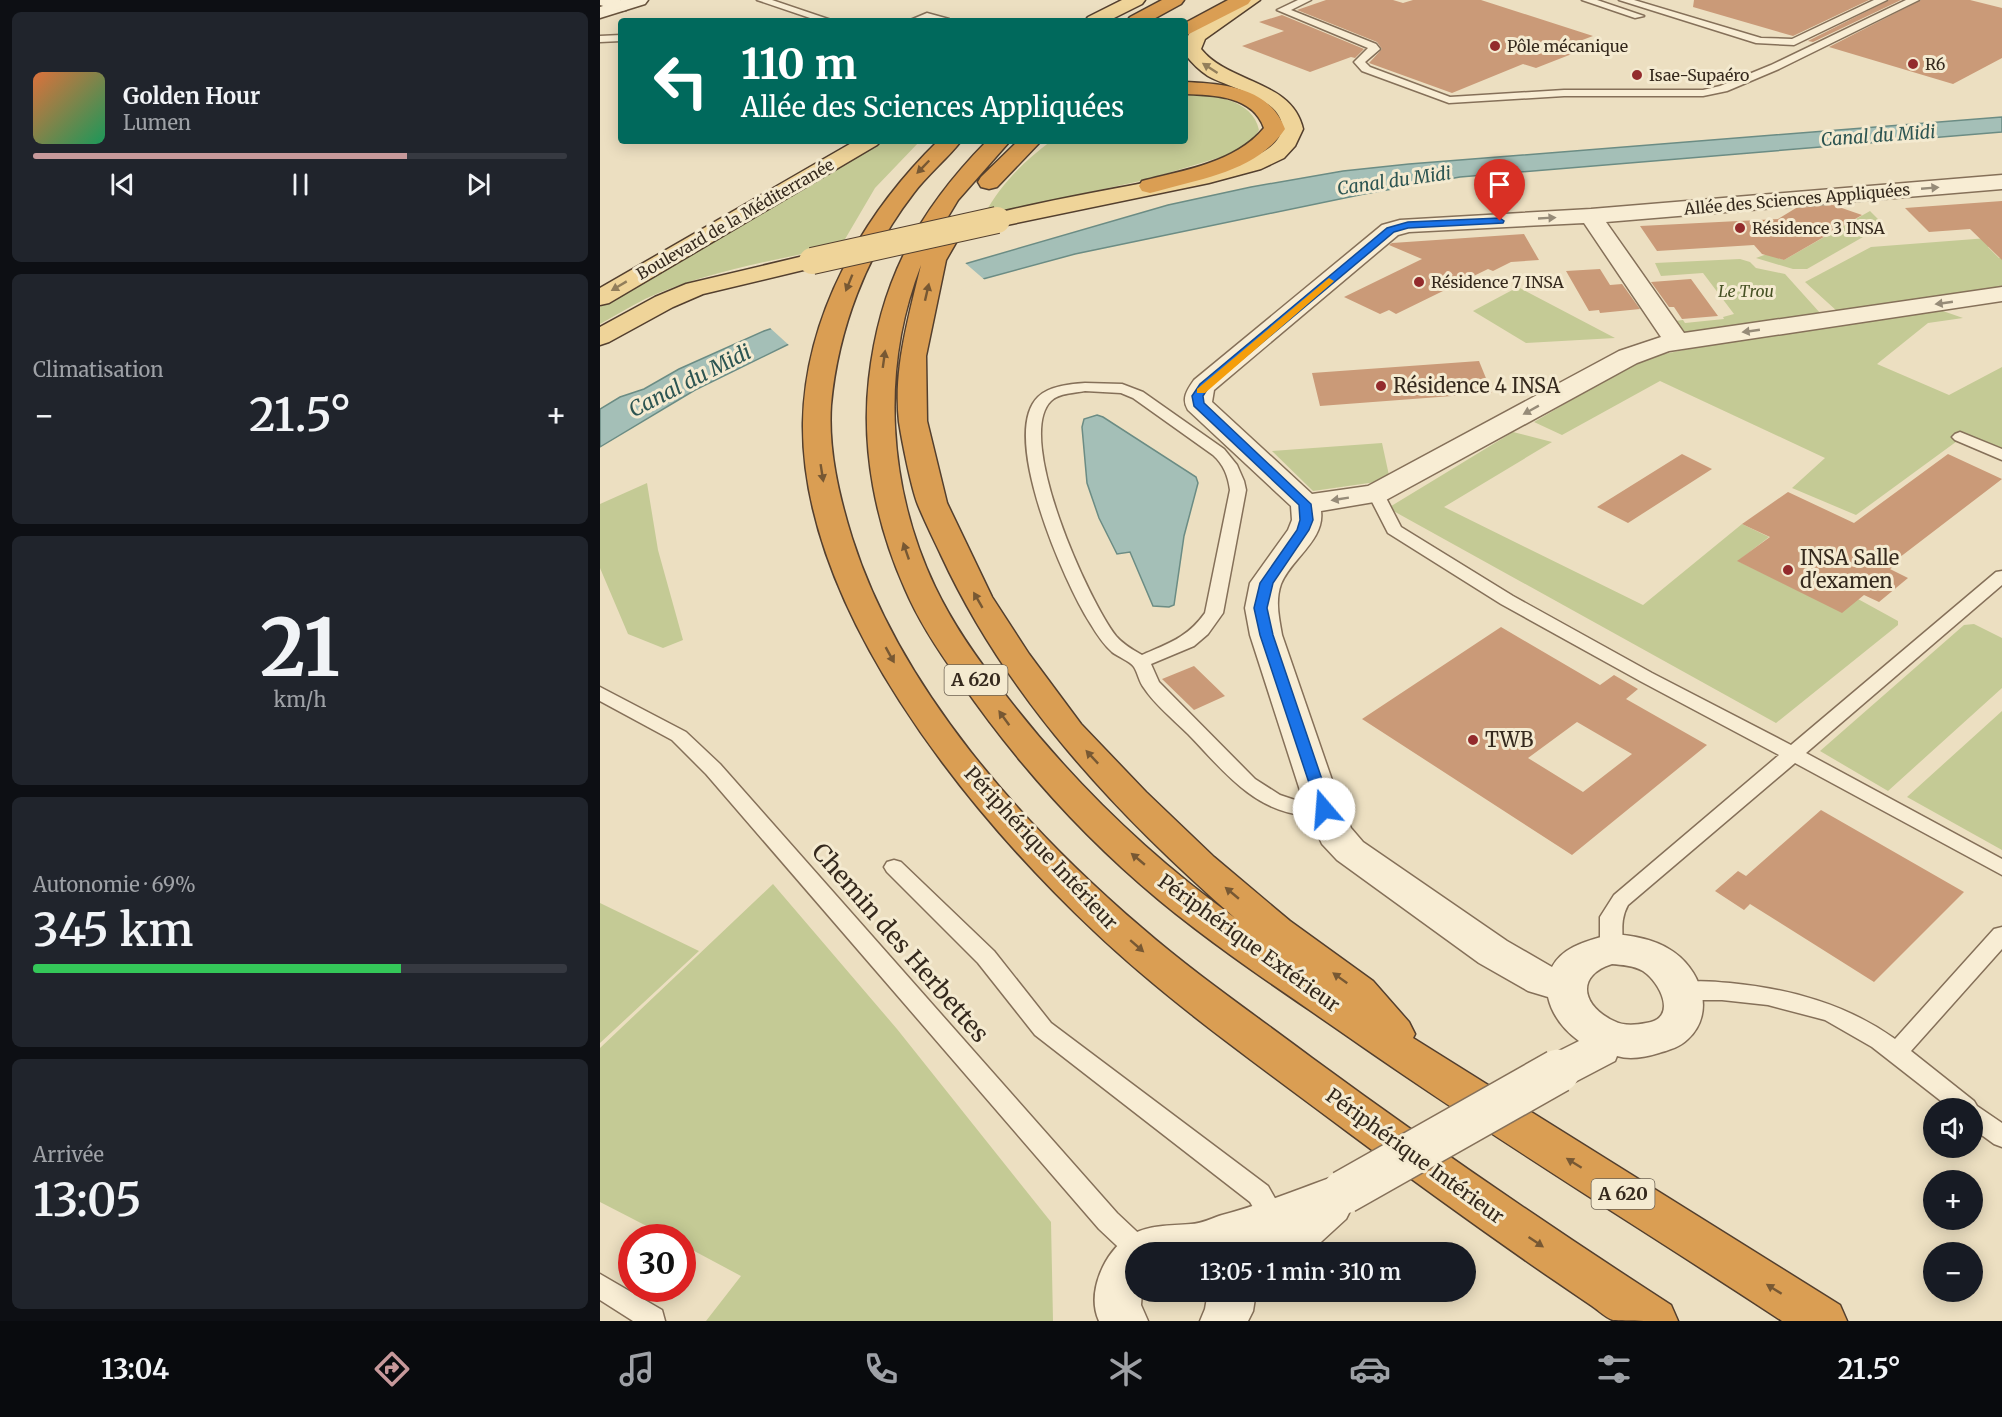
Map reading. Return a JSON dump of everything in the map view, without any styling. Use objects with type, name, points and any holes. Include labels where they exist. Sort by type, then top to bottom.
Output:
[{"type":"highway","points":[[1122,18],[1154,0]]},
{"type":"highway","points":[[1142,18],[1175,0]]},
{"type":"highway","points":[[1178,18],[1211,0]]},
{"type":"highway","points":[[1188,28],[1242,0]]},
{"type":"highway","points":[[1150,186],[1235,160],[1255,151],[1268,140],[1275,129],[1273,118],[1263,107],[1245,98],[1225,92],[1188,88]]},
{"type":"highway","name":"Périphérique Intérieur","points":[[948,144],[922,168],[898,196],[865,245],[832,326],[821,382],[817,428],[827,506],[855,585],[900,672],[966,770],[1010,821],[1108,921],[1171,975],[1351,1111],[1510,1224],[1654,1321]]},
{"type":"highway","name":"Périphérique Extérieur","points":[[996,144],[949,194],[909,261],[893,304],[880,405],[882,445],[903,543],[919,587],[955,651],[1023,742],[1084,812],[1201,913],[1422,1067],[1823,1321]]},
{"type":"highway","points":[[1027,144],[971,201],[949,232],[934,260],[913,356],[913,421],[932,503],[976,597],[1017,662],[1069,732],[1132,801],[1201,867],[1276,931],[1359,992],[1422,1067]]},
{"type":"main road","points":[[1100,18],[1136,0]]},
{"type":"main road","points":[[600,337],[664,302],[695,289],[755,273],[1150,186],[1209,176],[1252,164],[1276,153],[1288,142],[1293,129],[1289,115],[1265,96],[1211,70],[1197,60],[1191,49],[1197,36],[1251,0]]},
{"type":"main road","name":"Boulevard de la Méditerranée","points":[[600,298],[865,144]]},
{"type":"street","points":[[603,0],[620,6]]},
{"type":"street","points":[[600,13],[639,0]]},
{"type":"street","name":"Allée des Sciences Appliquées","points":[[1305,504],[1198,404],[1198,396],[1203,386],[1390,230],[1408,225],[1592,216],[2002,182]]},
{"type":"street","points":[[1592,216],[1677,342]]},
{"type":"street","points":[[1566,986],[1542,980],[1493,952],[1350,851],[1335,835],[1324,809],[1266,635],[1261,608],[1266,583],[1303,530],[1306,520],[1305,504],[1376,494],[1628,357],[1677,342],[2002,294]]},
{"type":"street","points":[[1611,949],[1643,954],[1657,960],[1669,969],[1683,991],[1685,1002],[1679,1021],[1662,1035],[1636,1041],[1606,1036],[1580,1020],[1567,998],[1566,986],[1572,968],[1589,955],[1611,949]]},
{"type":"street","points":[[1252,1242],[1280,1238],[1344,1192],[1600,1049],[1606,1036]]},
{"type":"street","points":[[1124,1321],[1120,1317],[1117,1293],[1125,1270]]},
{"type":"lane","points":[[762,0],[819,18]]},
{"type":"lane","points":[[1306,0],[1282,10],[1372,46],[1375,49],[1372,53],[1359,62],[1366,69],[1449,100],[1564,93],[1703,93],[1723,89],[1781,59],[1914,0]]},
{"type":"lane","points":[[1587,0],[1755,51]]},
{"type":"lane","points":[[1624,0],[1760,41],[1786,43],[1794,42],[1882,0]]},
{"type":"lane","points":[[600,39],[618,38]]},
{"type":"lane","points":[[1141,662],[1188,642],[1202,630],[1214,613],[1238,490],[1235,473],[1223,455],[1132,392],[1114,387],[1093,386],[1062,391],[1043,399],[1035,416],[1034,436],[1042,492],[1058,538],[1096,620],[1112,643],[1141,662],[1151,685],[1248,784],[1273,800],[1294,807],[1324,809]]},
{"type":"lane","points":[[1960,437],[2002,455]]},
{"type":"lane","points":[[1376,494],[1394,530],[1507,600],[2002,867]]},
{"type":"lane","points":[[1611,949],[1611,917],[1621,900],[2002,576]]},
{"type":"lane","name":"Chemin des Herbettes","points":[[600,693],[679,736],[713,769],[1108,1221],[1131,1242]]},
{"type":"lane","points":[[894,867],[986,957],[1043,1029],[1259,1194],[1280,1238]]},
{"type":"lane","points":[[1896,1053],[2002,935]]},
{"type":"lane","points":[[1683,991],[1699,990],[1738,994],[1809,1006],[1848,1020],[1896,1053],[1953,1098]]},
{"type":"lane","points":[[1983,1122],[2002,1137]]},
{"type":"lane","points":[[600,1286],[653,1319]]},
{"type":"green space","points":[[1188,94],[1218,97],[1240,105],[1249,111],[1259,130],[1254,138],[1231,154],[1145,180],[984,215],[998,193],[1031,157],[1047,144],[1188,144]]},
{"type":"green space","points":[[879,144],[917,144],[875,188],[841,246],[741,267],[692,281],[645,299],[600,324],[600,307]]},
{"type":"green space","points":[[1870,211],[1884,225],[1807,269],[1793,269],[1756,258],[1767,254],[1784,260]]},
{"type":"green space","points":[[2001,237],[1988,247],[1999,258],[2002,257],[2002,286],[1838,312],[1805,282],[1871,247]]},
{"type":"green space","name":"Le Trou","points":[[1740,259],[1750,262],[1756,268],[1785,274],[1821,314],[1683,334],[1674,321],[1683,320],[1685,323],[1724,319],[1723,317],[1734,314],[1703,273],[1661,276],[1655,263]]},
{"type":"green space","points":[[1518,287],[1615,338],[1526,343],[1473,311]]},
{"type":"green space","points":[[1940,310],[1963,318],[1928,323],[1877,364],[1949,395],[2002,367],[2002,451],[1964,436],[1856,515],[1792,488],[1825,458],[1660,381],[1562,435],[1534,422],[1649,357],[1719,343]]},
{"type":"green space","points":[[1513,432],[1552,442],[1444,507],[1643,605],[1742,524],[1769,537],[1738,561],[1842,612],[1858,599],[1898,621],[1898,625],[1776,723],[1388,508]]},
{"type":"green space","points":[[1382,443],[1390,480],[1313,491],[1272,451]]},
{"type":"green space","points":[[647,483],[658,550],[683,640],[663,648],[628,634],[600,568],[600,504]]},
{"type":"green space","points":[[1974,624],[2002,638],[2002,688],[1888,791],[1820,751],[1964,625]]},
{"type":"green space","points":[[2002,711],[2002,850],[1907,797]]},
{"type":"green space","points":[[773,884],[897,1029],[1051,1222],[1053,1321],[706,1321],[741,1276],[696,1252],[696,1224],[643,1224],[600,1202],[600,1048]]},
{"type":"green space","points":[[600,903],[699,951],[600,1043]]},
{"type":"water","name":"Canal du Midi","points":[[2002,117],[2002,132],[1460,177],[1364,194],[1075,254],[983,279],[789,344],[695,390],[600,447],[600,409],[620,397],[644,389],[679,369],[764,331],[968,263],[1168,205],[1251,187],[1343,171],[1409,164]]},
{"type":"water","points":[[1097,415],[1196,477],[1198,483],[1184,536],[1174,605],[1169,607],[1153,606],[1130,552],[1117,554],[1099,518],[1087,483],[1082,427],[1084,419]]},
{"type":"pier","points":[[964,262],[986,281],[791,347],[769,327]]},
{"type":"building","name":"Pôle mécanique","points":[[1326,0],[1393,0],[1403,3],[1413,0],[1481,0],[1593,36],[1569,45],[1582,50],[1536,68],[1523,64],[1452,93],[1369,63],[1382,49],[1377,42],[1297,10]]},
{"type":"building","points":[[1694,0],[1869,0],[1793,36],[1693,7]]},
{"type":"building","points":[[1889,0],[1901,0],[1813,42],[1808,41]]},
{"type":"building","points":[[1921,0],[1970,0],[2002,8],[2002,58],[1953,84],[1829,47]]},
{"type":"building","points":[[1282,15],[1364,49],[1355,58],[1351,57],[1310,72],[1242,46],[1284,31],[1259,22]]},
{"type":"building","points":[[2002,201],[2002,260],[1970,229],[1929,232],[1905,208]]},
{"type":"building","name":"Résidence 3 INSA","points":[[1833,205],[1862,215],[1784,260],[1762,254],[1754,245],[1657,251],[1640,226],[1778,219],[1796,208]]},
{"type":"building","name":"Résidence 7 INSA","points":[[1524,234],[1539,260],[1511,262],[1493,271],[1488,269],[1396,314],[1389,310],[1380,314],[1344,297],[1422,259],[1389,245],[1392,243]]},
{"type":"building","points":[[1600,269],[1610,285],[1622,284],[1640,309],[1600,313],[1599,310],[1589,311],[1566,271]]},
{"type":"building","points":[[1691,279],[1718,316],[1682,319],[1674,307],[1669,307],[1651,282]]},
{"type":"building","name":"Résidence 4 INSA","points":[[1479,361],[1492,393],[1320,406],[1312,373]]},
{"type":"building","points":[[1682,454],[1712,469],[1628,523],[1597,507]]},
{"type":"building","points":[[1948,454],[2002,479],[1891,564],[1895,566],[1890,569],[1908,578],[1879,602],[1864,595],[1842,613],[1737,561],[1770,537],[1742,524],[1788,492],[1854,523]]},
{"type":"building","name":"TWB","points":[[1501,627],[1600,685],[1614,675],[1638,689],[1626,699],[1707,745],[1572,855],[1362,719]],"holes":[[[1577,722],[1632,754],[1583,792],[1528,758]]]},
{"type":"building","points":[[1194,666],[1225,696],[1194,710],[1162,679]]},
{"type":"building","points":[[1821,810],[1964,892],[1874,982],[1750,904],[1744,910],[1715,891],[1738,871],[1746,876]]},
{"type":"slow traffic","points":[[1201,391],[1203,386],[1329,281]]},
{"type":"place","name":"Pôle mécanique","points":[[1495,46]]},
{"type":"place","name":"R6","points":[[1913,64]]},
{"type":"place","name":"Isae-Supaéro","points":[[1637,75]]},
{"type":"place","name":"Résidence 3 INSA","points":[[1740,228]]},
{"type":"place","name":"Résidence 7 INSA","points":[[1419,282]]},
{"type":"place","name":"Résidence 4 INSA","points":[[1381,386]]},
{"type":"place","name":"INSA Salle d'examen","points":[[1788,570]]},
{"type":"place","name":"TWB","points":[[1473,740]]},
{"type":"route","points":[[1324,809],[1266,635],[1261,608],[1266,583],[1303,530],[1306,520],[1305,504],[1198,404],[1198,396],[1203,386],[1390,230],[1408,225],[1500,221]]}]
